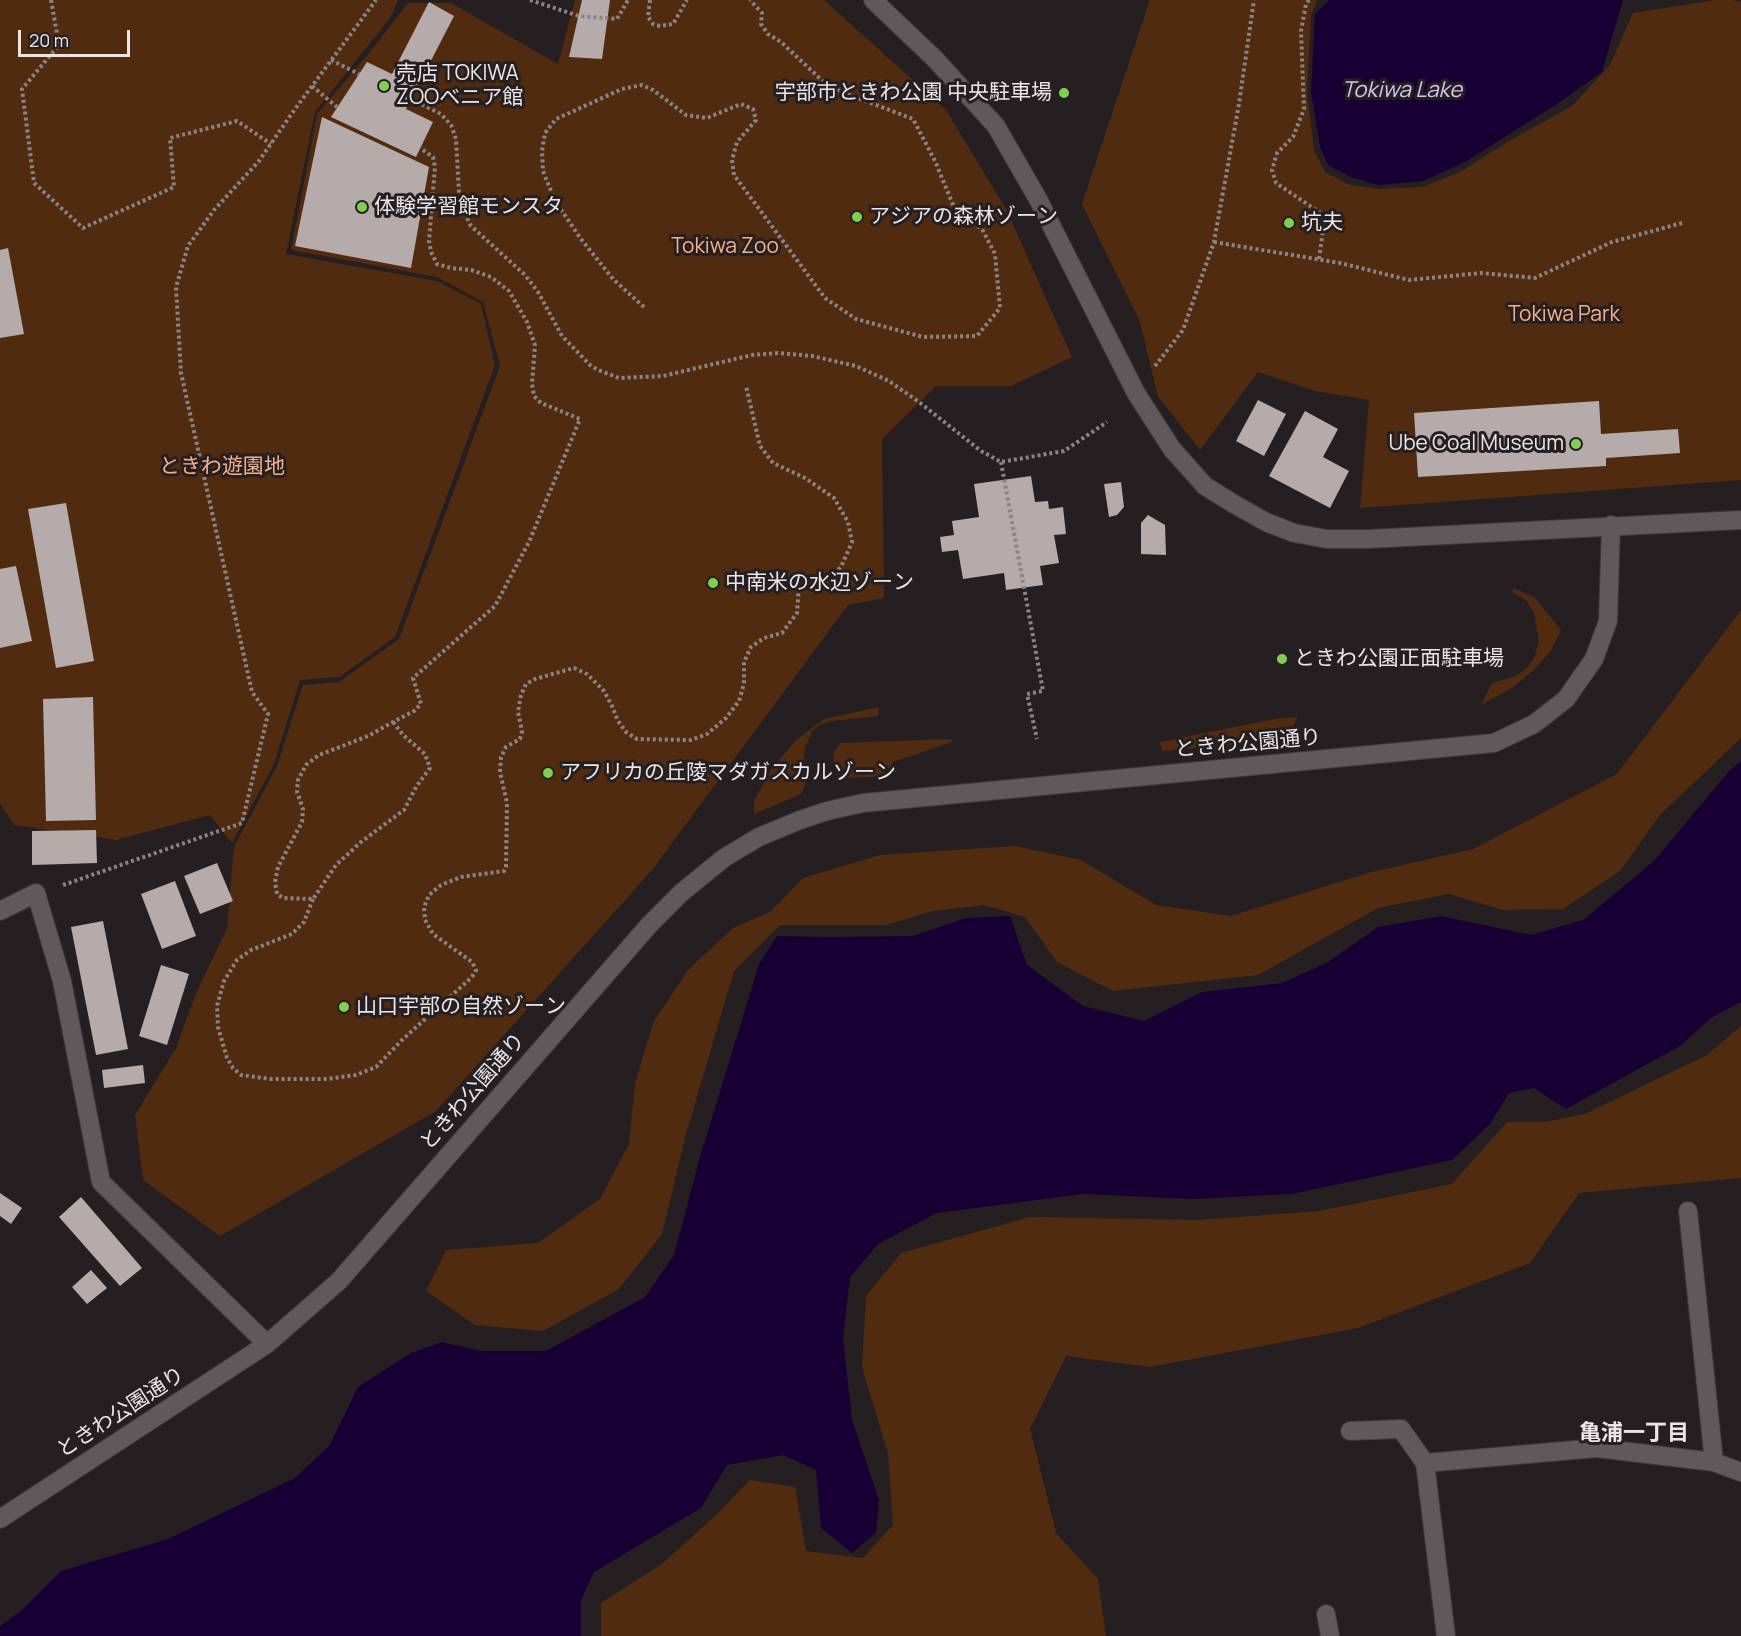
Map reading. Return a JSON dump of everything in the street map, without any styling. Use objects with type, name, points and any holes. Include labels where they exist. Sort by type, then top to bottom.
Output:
[{"type":"street","points":[[873,0],[935,59],[996,126],[1039,201],[1136,393],[1172,449],[1204,486],[1266,522],[1294,533],[1327,539],[1368,539],[1741,520]]},
{"type":"street","name":"ときわ公園通り","points":[[0,1519],[267,1344],[339,1281],[650,924],[681,892],[732,853],[759,837],[800,820],[863,803],[1494,743],[1534,724],[1566,699],[1594,659],[1608,621],[1611,525]]},
{"type":"street","points":[[0,911],[36,893],[62,981],[101,1182],[267,1344]]},
{"type":"street","points":[[1688,1211],[1714,1462]]},
{"type":"street","points":[[1350,1431],[1401,1429],[1425,1463],[1446,1636]]},
{"type":"street","points":[[1425,1463],[1597,1448],[1714,1462],[1741,1472]]},
{"type":"street","points":[[1326,1614],[1330,1636]]},
{"type":"path","points":[[51,0],[59,45],[22,89],[34,183],[83,228],[174,187],[170,138],[237,121],[271,144]]},
{"type":"path","points":[[36,893],[242,823],[268,714],[252,692],[181,373],[176,287],[188,246],[214,210],[259,162],[376,0]]},
{"type":"path","points":[[530,0],[579,16],[617,19],[628,0]]},
{"type":"path","points":[[650,0],[648,17],[653,24],[660,26],[673,24],[687,0]]},
{"type":"path","points":[[644,307],[614,279],[581,239],[555,201],[543,171],[542,151],[545,133],[556,119],[622,89],[642,86],[653,90],[686,115],[708,118],[741,104],[753,109],[756,120],[736,142],[732,160],[735,175],[825,298],[855,319],[922,337],[976,336],[1000,308],[995,254],[982,229],[956,212],[935,161],[913,119],[828,87],[781,42],[768,34],[761,24],[762,13],[750,0]]},
{"type":"path","points":[[1150,371],[1183,330],[1214,242],[1239,104],[1254,0]]},
{"type":"path","points":[[1309,0],[1306,4],[1301,31],[1304,109],[1293,136],[1277,153],[1272,170],[1276,183],[1325,216],[1319,259]]},
{"type":"path","points":[[332,60],[360,74]]},
{"type":"path","points":[[312,86],[337,107]]},
{"type":"path","points":[[411,99],[441,114],[451,125],[456,139],[459,193],[463,210],[471,226],[525,275],[538,292],[562,336],[590,365],[619,378],[663,376],[752,355],[778,353],[812,356],[855,366],[889,381],[981,451],[1001,462],[1064,451],[1107,422]]},
{"type":"path","points":[[313,899],[283,898],[277,894],[275,882],[278,867],[302,822],[303,809],[297,792],[298,780],[306,765],[320,755],[368,736],[414,711],[421,704],[413,678],[495,606],[529,542],[580,419],[541,403],[534,396],[532,384],[535,345],[527,322],[508,291],[491,277],[471,270],[437,264],[429,241],[435,167],[433,157],[420,148]]},
{"type":"path","points":[[1214,242],[1319,259],[1409,280],[1481,273],[1535,278],[1612,242],[1682,223]]},
{"type":"path","points":[[393,722],[403,735],[425,754],[430,768],[416,787],[404,810],[361,842],[336,865],[313,899],[304,922],[292,934],[251,950],[237,960],[224,981],[217,1006],[218,1026],[227,1058],[241,1075],[271,1080],[327,1080],[356,1075],[376,1067],[472,977],[476,970],[472,962],[433,934],[425,920],[424,907],[429,895],[441,885],[461,877],[504,871],[507,867],[507,803],[500,772],[501,757],[507,747],[520,739],[522,731],[518,712],[520,695],[526,684],[535,679],[574,668],[587,674],[604,691],[618,721],[626,732],[637,739],[691,740],[707,734],[726,718],[739,701],[744,684],[744,662],[751,647],[764,638],[782,633],[797,613],[799,586],[827,581],[842,567],[852,542],[848,522],[834,498],[805,478],[773,462],[760,446],[746,387]]},
{"type":"path","points":[[1001,462],[1043,691],[1027,694],[1037,739]]},
{"type":"green space","name":"ときわ遊園地","points":[[0,0],[398,0],[390,18],[315,112],[286,254],[437,281],[481,304],[495,365],[395,637],[339,677],[300,680],[274,764],[232,843],[210,815],[116,840],[14,825],[0,803]]},
{"type":"green space","name":"Tokiwa Zoo","points":[[575,0],[824,0],[946,110],[1007,211],[1072,357],[1011,386],[936,386],[882,439],[884,598],[848,605],[652,870],[436,1111],[220,1236],[143,1180],[135,1115],[176,1048],[195,996],[227,928],[234,847],[277,766],[303,685],[339,682],[399,639],[500,366],[483,302],[437,277],[291,250],[317,114],[408,3],[451,3],[558,64]]},
{"type":"green space","name":"Tokiwa Park","points":[[1150,0],[1317,0],[1311,16],[1307,92],[1314,150],[1325,172],[1350,185],[1379,189],[1423,187],[1462,171],[1509,141],[1572,106],[1610,65],[1633,13],[1715,0],[1741,2],[1741,480],[1360,508],[1369,400],[1315,391],[1258,372],[1200,450],[1158,396],[1140,322],[1082,204]]},
{"type":"green space","points":[[1514,588],[1535,598],[1561,630],[1550,652],[1535,669],[1512,688],[1481,705],[1492,683],[1516,676],[1528,667],[1535,656],[1539,641],[1534,613],[1526,600],[1512,592]]},
{"type":"green space","points":[[1741,610],[1741,738],[1660,815],[1620,871],[1563,909],[1503,910],[1449,894],[1378,908],[1258,975],[1113,991],[1057,962],[1025,917],[984,905],[933,911],[886,925],[780,925],[734,971],[686,1134],[662,1234],[619,1289],[543,1331],[475,1325],[426,1291],[446,1250],[538,1243],[600,1199],[629,1144],[635,1084],[653,1023],[688,970],[733,928],[770,912],[803,878],[880,855],[1015,846],[1081,860],[1156,905],[1231,916],[1368,873],[1473,849],[1617,774]]},
{"type":"green space","points":[[879,707],[878,716],[832,721],[821,724],[812,731],[804,751],[805,785],[801,794],[754,814],[754,801],[770,771],[796,740],[824,719]]},
{"type":"green space","points":[[1298,717],[1285,740],[1162,751],[1160,742],[1275,719]]},
{"type":"green space","points":[[952,739],[952,742],[893,762],[893,776],[844,778],[834,765],[833,754],[840,743]]},
{"type":"green space","points":[[1741,1026],[1741,1178],[1579,1193],[1530,1263],[1358,1328],[1150,1367],[1066,1356],[1030,1429],[1056,1533],[1098,1579],[1106,1636],[601,1636],[601,1603],[662,1564],[716,1515],[750,1480],[795,1487],[806,1551],[863,1558],[893,1525],[888,1454],[862,1367],[866,1296],[901,1253],[1030,1217],[1199,1220],[1319,1211],[1452,1184],[1507,1122],[1545,1122],[1585,1114],[1707,1055]]},
{"type":"water","name":"Tokiwa Lake","points":[[1329,0],[1623,0],[1602,72],[1557,104],[1465,162],[1423,181],[1378,185],[1351,177],[1328,165],[1320,147],[1311,92],[1315,14]]},
{"type":"water","points":[[1741,761],[1741,1002],[1711,1018],[1680,1046],[1566,1109],[1534,1088],[1509,1093],[1490,1124],[1452,1160],[1292,1194],[1191,1199],[1083,1194],[937,1213],[878,1244],[850,1277],[843,1338],[852,1420],[879,1500],[876,1533],[852,1553],[821,1528],[816,1470],[783,1455],[727,1465],[701,1508],[594,1572],[581,1600],[581,1636],[0,1636],[0,1626],[20,1612],[61,1571],[168,1539],[295,1478],[329,1446],[358,1387],[411,1353],[442,1342],[481,1351],[546,1351],[645,1297],[674,1255],[700,1157],[759,964],[777,936],[913,936],[966,918],[1010,916],[1027,965],[1083,1006],[1144,1021],[1202,992],[1282,983],[1328,962],[1378,927],[1441,916],[1531,935],[1583,920],[1654,861],[1730,770]]},
{"type":"building","points":[[582,0],[610,0],[602,59],[569,57]]},
{"type":"building","name":"売店 TOKIWA ZOOべニア館","points":[[429,2],[454,16],[406,109],[433,122],[416,157],[331,117],[367,62],[392,74]]},
{"type":"building","name":"体験学習館モンスタ","points":[[322,117],[429,167],[411,268],[295,246]]},
{"type":"building","points":[[8,248],[24,334],[0,338],[0,250]]},
{"type":"building","points":[[1258,400],[1286,414],[1264,456],[1236,441]]},
{"type":"building","name":"Ube Coal Museum","points":[[1599,401],[1601,434],[1678,429],[1680,453],[1606,458],[1606,466],[1418,477],[1414,413]]},
{"type":"building","points":[[1305,411],[1338,429],[1323,457],[1349,471],[1330,508],[1269,476]]},
{"type":"building","points":[[1031,476],[1035,502],[1048,501],[1049,509],[1063,507],[1066,534],[1054,535],[1059,563],[1040,566],[1043,585],[1006,590],[1004,573],[963,579],[958,550],[942,552],[940,537],[954,535],[952,521],[979,517],[974,484]]},
{"type":"building","points":[[1121,482],[1124,507],[1117,515],[1109,517],[1104,484]]},
{"type":"building","points":[[66,503],[94,661],[56,668],[28,509]]},
{"type":"building","points":[[1148,515],[1165,525],[1166,555],[1141,554],[1141,523]]},
{"type":"building","points":[[16,566],[32,641],[0,648],[0,569]]},
{"type":"building","points":[[93,697],[96,820],[46,821],[43,699]]},
{"type":"building","points":[[96,830],[97,863],[32,865],[32,831]]},
{"type":"building","points":[[217,863],[233,901],[200,914],[184,876]]},
{"type":"building","points":[[175,881],[196,936],[162,949],[141,894]]},
{"type":"building","points":[[103,921],[128,1049],[96,1055],[71,927]]},
{"type":"building","points":[[161,965],[189,974],[167,1045],[139,1036]]},
{"type":"building","points":[[143,1065],[145,1083],[104,1088],[102,1070]]},
{"type":"building","points":[[0,1193],[22,1208],[11,1224],[0,1216]]},
{"type":"building","points":[[81,1197],[142,1268],[120,1286],[59,1217]]},
{"type":"building","points":[[91,1270],[107,1288],[87,1304],[72,1287]]},
{"type":"place","name":"売店 TOKIWA ZOOべニア館","points":[[384,86]]},
{"type":"place","name":"宇部市ときわ公園 中央駐車場","points":[[1064,93]]},
{"type":"place","name":"体験学習館モンスタ","points":[[362,207]]},
{"type":"place","name":"アジアの森林ゾーン","points":[[857,217]]},
{"type":"place","name":"坑夫","points":[[1289,223]]},
{"type":"place","name":"Ube Coal Museum","points":[[1576,444]]},
{"type":"place","name":"中南米の水辺ゾーン","points":[[713,583]]},
{"type":"place","name":"ときわ公園正面駐車場","points":[[1282,659]]},
{"type":"place","name":"アフリカの丘陵マダガスカルゾーン","points":[[548,773]]},
{"type":"place","name":"山口宇部の自然ゾーン","points":[[344,1007]]},
{"type":"district","name":"亀浦一丁目","points":[[1634,1434]]}]
